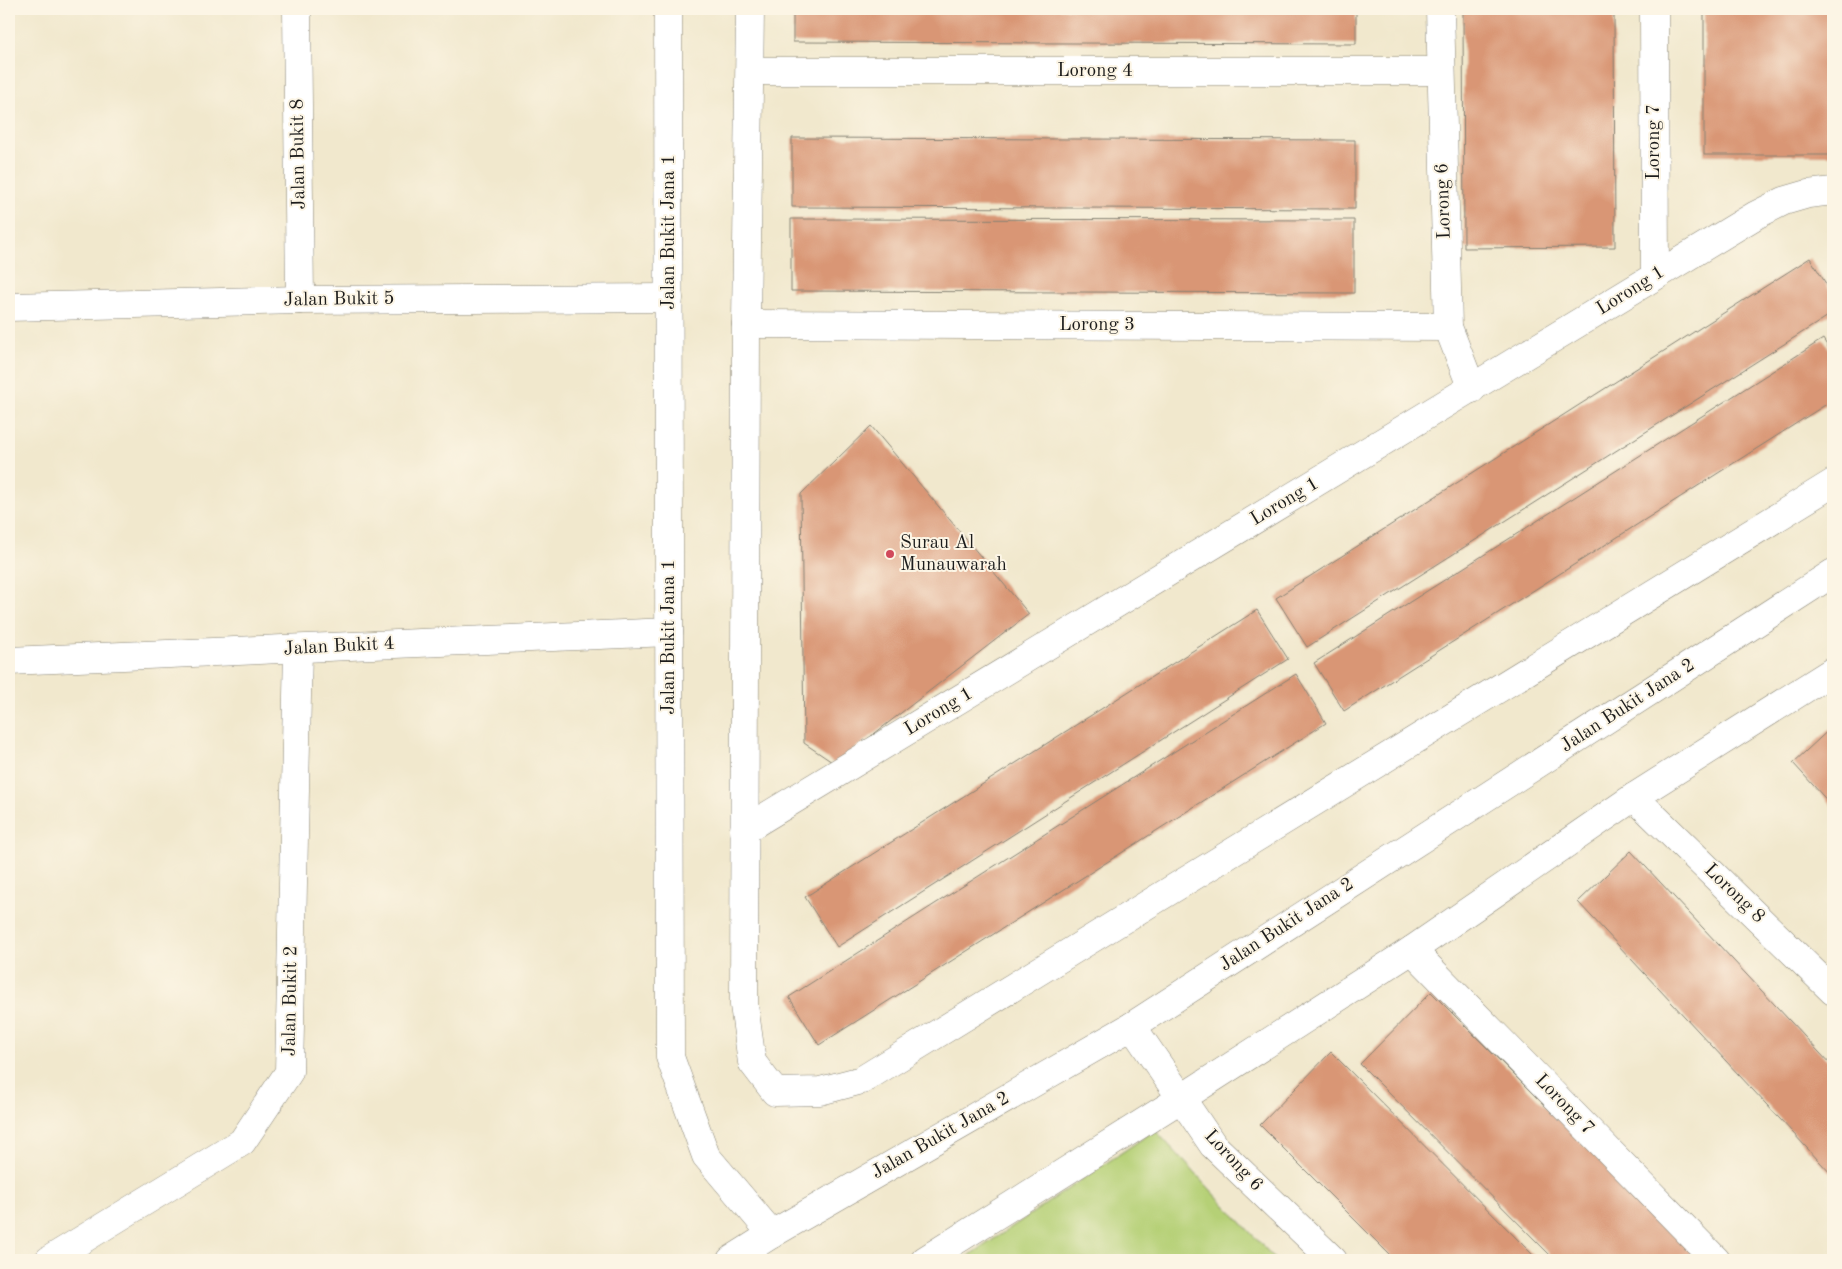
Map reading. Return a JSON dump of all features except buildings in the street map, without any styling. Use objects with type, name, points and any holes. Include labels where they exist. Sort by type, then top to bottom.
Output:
[{"type":"street","name":"Jalan Bukit 8","points":[[297,9],[300,300]]},
{"type":"street","name":"Jalan Bukit Jana 1","points":[[668,9],[670,1057],[706,1156],[772,1234]]},
{"type":"street","points":[[750,9],[746,324],[744,1005],[752,1062],[775,1092],[820,1091],[862,1080],[1833,483]]},
{"type":"street","name":"Lorong 6","points":[[1440,9],[1448,327],[1472,388]]},
{"type":"street","name":"Lorong 7","points":[[1654,9],[1655,276]]},
{"type":"street","name":"Lorong 4","points":[[750,71],[1441,71]]},
{"type":"street","name":"Lorong 1","points":[[744,830],[1756,215],[1784,200],[1808,194],[1833,192]]},
{"type":"street","name":"Jalan Bukit 5","points":[[9,307],[300,300],[669,298]]},
{"type":"street","name":"Lorong 3","points":[[746,324],[1448,327]]},
{"type":"street","name":"Jalan Bukit Jana 2","points":[[731,1260],[772,1234],[1132,1026],[1833,573]]},
{"type":"street","name":"Jalan Bukit 4","points":[[9,661],[669,632]]},
{"type":"street","name":"Jalan Bukit 2","points":[[49,1260],[242,1142],[289,1072],[298,649]]},
{"type":"street","points":[[925,1260],[1412,950],[1634,797],[1833,671]]},
{"type":"street","name":"Lorong 8","points":[[1634,797],[1833,992]]},
{"type":"street","name":"Lorong 7","points":[[1412,950],[1716,1260]]},
{"type":"street","name":"Lorong 6","points":[[1132,1026],[1213,1145],[1333,1260]]},
{"type":"green space","points":[[1155,1130],[1276,1260],[963,1260]]},
{"type":"place","name":"Surau Al Munauwarah","points":[[890,554]]}]
